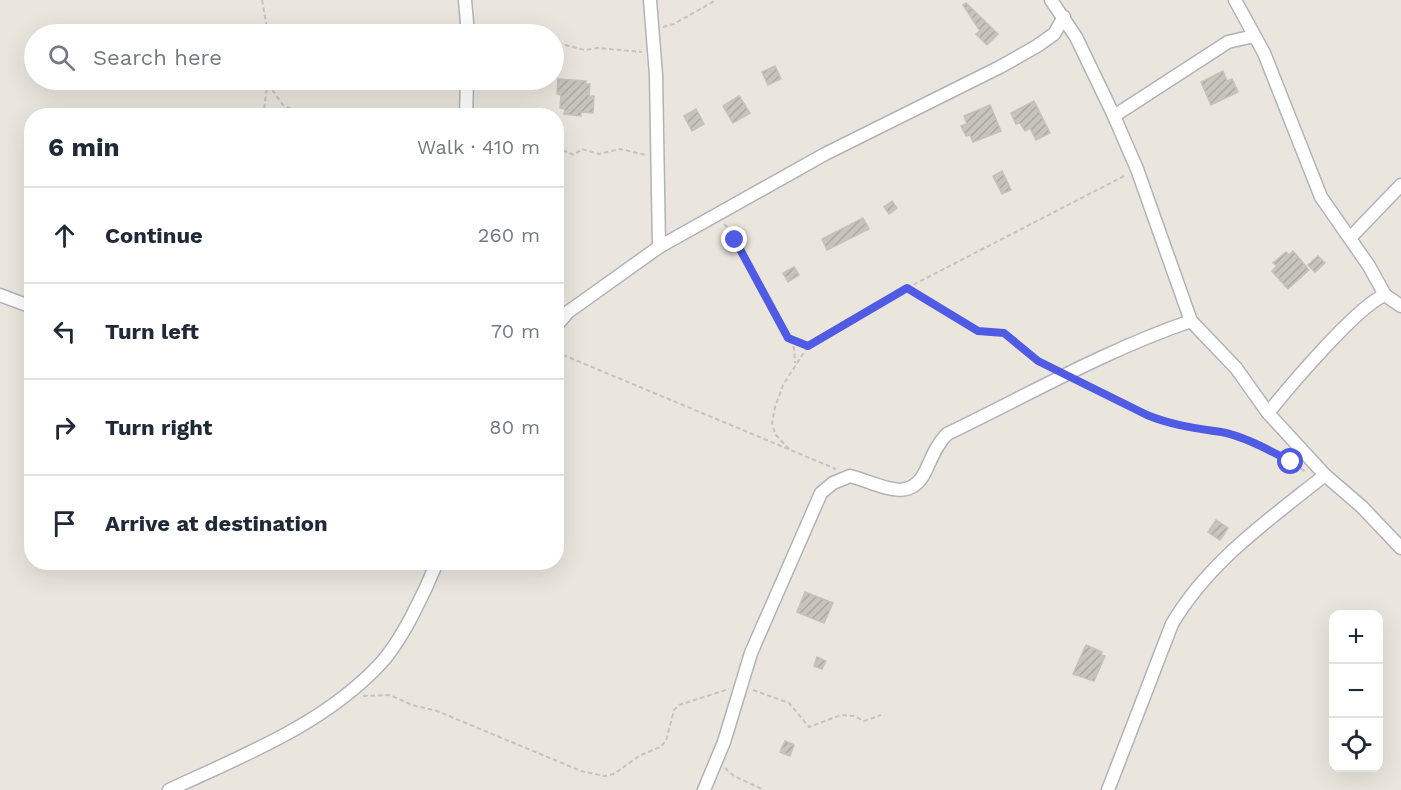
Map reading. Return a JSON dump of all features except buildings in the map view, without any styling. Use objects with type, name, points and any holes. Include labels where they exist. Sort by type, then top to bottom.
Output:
[{"type":"street","points":[[465,0],[467,24]]},
{"type":"street","points":[[650,0],[654,52],[659,248]]},
{"type":"street","points":[[1051,0],[1076,37],[1114,116],[1137,169],[1191,321],[1236,368],[1268,413],[1322,477],[1362,507],[1401,548]]},
{"type":"street","points":[[1235,0],[1254,36],[1321,197],[1350,238],[1385,295],[1401,306]]},
{"type":"street","points":[[564,317],[659,248],[825,154],[1000,68],[1054,34],[1064,17]]},
{"type":"street","points":[[1054,34],[1076,37]]},
{"type":"street","points":[[1114,116],[1228,42],[1254,36]]},
{"type":"street","points":[[466,108],[467,90]]},
{"type":"street","points":[[1350,238],[1401,185]]},
{"type":"street","points":[[1268,413],[1293,382],[1367,306],[1385,295]]},
{"type":"street","points":[[0,296],[24,305]]},
{"type":"street","points":[[704,790],[736,707],[741,683],[812,509],[821,493],[833,483],[850,476],[891,490],[906,490],[915,487],[922,479],[940,441],[947,434],[1067,374],[1154,334],[1191,321]]},
{"type":"street","points":[[1108,790],[1172,624],[1185,602],[1243,540],[1322,477]]},
{"type":"street","points":[[169,790],[287,734],[359,685],[382,662],[400,636],[433,570]]},
{"type":"path","points":[[262,0],[266,24]]},
{"type":"path","points":[[651,24],[669,27],[716,0]]},
{"type":"path","points":[[565,45],[585,50],[615,48],[654,52]]},
{"type":"path","points":[[264,108],[267,90]]},
{"type":"path","points":[[272,90],[283,105],[290,108]]},
{"type":"path","points":[[564,151],[574,155],[582,149],[606,154],[616,149],[657,158]]},
{"type":"path","points":[[789,449],[774,434],[772,423],[779,396],[795,363],[808,346],[907,288],[1137,169]]},
{"type":"path","points":[[711,219],[726,225],[732,232],[794,348],[795,363]]},
{"type":"path","points":[[907,288],[978,331],[1004,333],[1026,354],[1166,423],[1203,431],[1222,432],[1256,444],[1322,477]]},
{"type":"path","points":[[788,338],[808,346]]},
{"type":"path","points":[[564,355],[850,476]]},
{"type":"path","points":[[358,697],[390,695],[412,705],[437,711],[581,771],[604,776],[614,774],[639,756],[660,747],[666,741],[674,710],[679,705],[741,683],[759,694],[789,703],[808,727],[841,715],[854,716],[864,721],[881,715]]},
{"type":"path","points":[[717,758],[734,776],[764,790]]},
{"type":"route","points":[[735,240],[788,338],[800,345],[808,346],[907,288],[978,331],[1004,333],[1026,354],[1038,361],[1147,415],[1166,423],[1203,431],[1222,432],[1256,444],[1291,462]]}]
